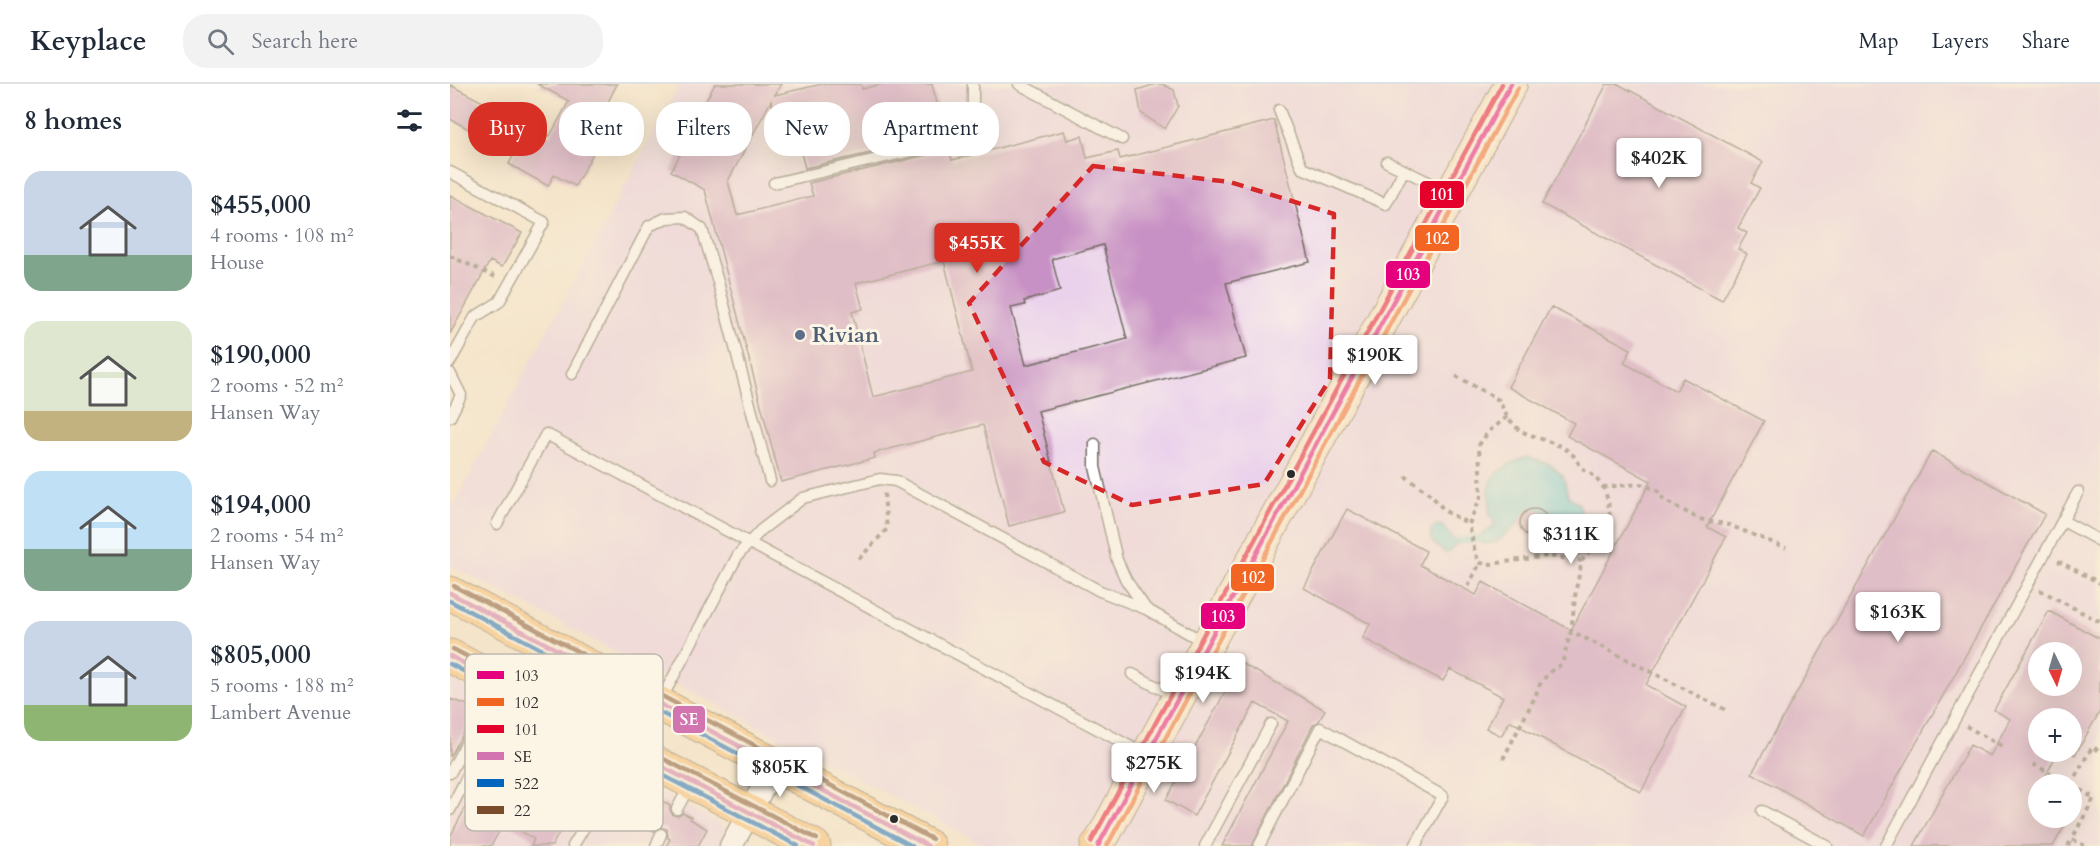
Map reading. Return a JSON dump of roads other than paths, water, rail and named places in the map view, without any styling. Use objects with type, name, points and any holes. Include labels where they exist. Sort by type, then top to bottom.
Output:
[{"type":"main road","points":[[450,593],[566,654]]},
{"type":"main road","points":[[450,656],[465,664]]},
{"type":"main road","points":[[663,705],[928,846]]},
{"type":"main road","points":[[663,785],[684,796],[749,812],[814,846]]},
{"type":"street","points":[[1098,846],[1511,84]]},
{"type":"street","points":[[731,846],[775,765]]},
{"type":"lane","points":[[774,183],[933,146],[963,135],[973,126],[973,84]]},
{"type":"lane","points":[[1019,84],[1122,139]]},
{"type":"lane","points":[[1279,110],[1302,168],[1386,204],[1404,170]]},
{"type":"lane","points":[[1387,162],[1452,194]]},
{"type":"lane","points":[[450,172],[544,222],[500,302],[475,317],[450,362]]},
{"type":"lane","points":[[572,374],[649,226],[666,218],[685,217],[702,229],[770,481]]},
{"type":"lane","points":[[450,373],[461,395],[450,417]]},
{"type":"lane","points":[[497,524],[546,434],[1147,756]]},
{"type":"lane","points":[[1095,444],[1095,467],[1117,560],[1126,580],[1146,609]]},
{"type":"lane","points":[[663,696],[738,555],[761,530],[803,498],[880,479],[896,481],[1100,591],[1146,609],[1207,644]]},
{"type":"lane","points":[[1886,846],[2078,492]]},
{"type":"lane","points":[[2063,521],[2100,541]]},
{"type":"lane","points":[[1132,674],[1178,698]]},
{"type":"lane","points":[[1205,846],[1271,724]]},
{"type":"lane","points":[[1259,846],[1320,728],[1443,796],[1415,846]]},
{"type":"lane","points":[[450,773],[465,749]]},
{"type":"lane","points":[[450,810],[465,777]]},
{"type":"lane","points":[[1762,811],[1827,846]]},
{"type":"lane","points":[[573,846],[582,831]]},
{"type":"lane","points":[[656,846],[661,834]]},
{"type":"water","points":[[1527,457],[1551,465],[1563,476],[1568,496],[1580,505],[1582,524],[1571,535],[1563,537],[1550,521],[1523,522],[1517,524],[1497,542],[1483,544],[1480,536],[1494,526],[1494,519],[1489,515],[1492,481],[1501,470]]},
{"type":"water","points":[[1437,525],[1442,526],[1453,539],[1461,540],[1462,543],[1455,544],[1450,552],[1445,553],[1431,539],[1431,530]]},
{"type":"waterway","points":[[1461,541],[1481,539]]},
{"type":"place","name":"Rivian","points":[[800,335]]}]
